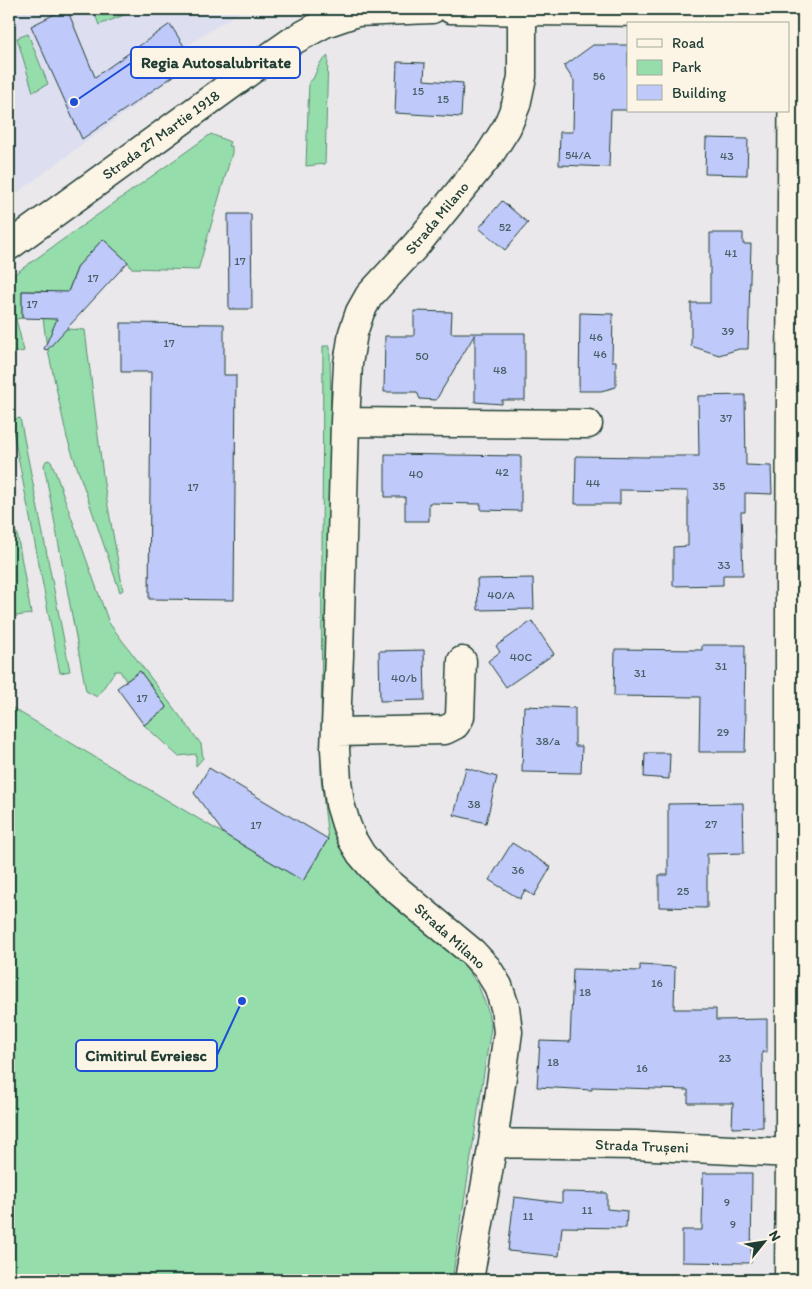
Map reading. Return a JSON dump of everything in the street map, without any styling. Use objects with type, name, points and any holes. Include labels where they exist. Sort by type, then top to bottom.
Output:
[{"type":"street","name":"Strada 27 Martie 1918","points":[[9,246],[294,40],[325,23],[357,12],[432,9]]},
{"type":"street","points":[[451,9],[522,11],[796,11],[790,580],[794,1146],[789,1280]]},
{"type":"street","name":"Strada Milano","points":[[469,1280],[493,1143],[508,1032],[498,986],[487,968],[473,953],[373,868],[361,854],[352,839],[340,804],[335,749],[345,422],[348,364],[352,333],[360,312],[369,296],[416,245],[490,154],[507,127],[516,105],[522,77],[522,11]]},
{"type":"street","points":[[345,422],[588,424]]},
{"type":"street","points":[[336,732],[445,730],[455,725],[460,717],[462,661]]},
{"type":"street","name":"Strada Trușeni","points":[[493,1143],[794,1146]]},
{"type":"shaded area","points":[[9,9],[244,9],[185,47],[194,62],[9,199]]},
{"type":"green space","points":[[93,9],[139,9],[99,25]]},
{"type":"green space","points":[[28,34],[48,84],[33,92],[17,38]]},
{"type":"green space","points":[[328,56],[325,164],[306,166],[309,82],[313,79],[320,63]]},
{"type":"green space","points":[[211,134],[230,142],[228,146],[232,146],[232,153],[198,270],[131,268],[128,262],[103,239],[78,266],[69,289],[67,329],[85,330],[104,484],[123,590],[120,592],[67,438],[46,341],[43,318],[43,291],[22,291],[22,318],[16,319],[24,351],[9,354],[9,278]]},
{"type":"green space","points":[[323,346],[330,346],[333,816],[461,960],[478,985],[487,1008],[491,1027],[452,1280],[9,1280],[9,706],[303,881],[328,839],[321,777]]},
{"type":"green space","points":[[20,418],[70,671],[60,673],[11,420]]},
{"type":"green space","points":[[49,460],[52,463],[109,623],[201,744],[203,758],[196,766],[196,754],[178,756],[144,725],[167,708],[140,671],[126,681],[120,671],[115,671],[97,697],[86,691],[44,465]]},
{"type":"green space","points":[[17,533],[31,614],[9,617],[9,534]]},
{"type":"building","points":[[67,9],[95,77],[170,24],[194,62],[82,139],[31,26]]},
{"type":"building","points":[[593,45],[627,45],[627,110],[611,110],[609,167],[559,165],[560,132],[573,132],[574,81],[564,66]]},
{"type":"building","points":[[397,62],[425,63],[424,80],[463,83],[461,117],[395,113]]},
{"type":"building","points":[[706,138],[748,139],[747,175],[705,174]]},
{"type":"building","points":[[502,201],[528,223],[505,250],[479,228]]},
{"type":"building","points":[[228,214],[251,214],[252,309],[229,309]]},
{"type":"building","points":[[710,233],[743,233],[743,244],[751,244],[748,349],[739,349],[719,355],[691,346],[691,303],[710,303]]},
{"type":"building","points":[[103,239],[128,262],[47,350],[44,349],[57,319],[22,318],[22,291],[68,292],[78,266]]},
{"type":"building","points":[[414,311],[452,312],[451,333],[525,333],[525,400],[502,400],[502,404],[475,402],[475,334],[436,400],[420,399],[417,392],[384,392],[385,336],[414,336]]},
{"type":"building","points":[[580,313],[613,314],[612,361],[616,361],[616,387],[601,391],[579,391]]},
{"type":"building","points":[[121,323],[224,324],[224,375],[236,375],[234,600],[149,599],[151,372],[121,372]]},
{"type":"building","points":[[745,395],[746,465],[771,466],[772,494],[745,493],[745,512],[741,512],[743,575],[723,575],[723,585],[673,586],[673,547],[688,546],[688,491],[620,490],[620,504],[575,504],[576,456],[699,456],[698,396]]},
{"type":"building","points":[[385,454],[521,456],[521,511],[481,510],[481,504],[429,503],[429,521],[405,521],[405,497],[385,497]]},
{"type":"building","points":[[533,578],[534,609],[478,610],[477,579]]},
{"type":"building","points":[[532,621],[554,654],[506,687],[488,661],[500,652],[496,646]]},
{"type":"building","points":[[702,645],[745,645],[745,752],[699,752],[700,697],[614,696],[615,649],[702,650]]},
{"type":"building","points":[[424,650],[425,700],[380,701],[379,651]]},
{"type":"building","points":[[140,671],[167,708],[144,725],[117,688]]},
{"type":"building","points":[[524,706],[575,708],[575,746],[582,746],[581,773],[522,772]]},
{"type":"building","points":[[645,753],[670,753],[669,779],[644,777]]},
{"type":"building","points":[[209,768],[328,839],[303,881],[224,834],[194,793]]},
{"type":"building","points":[[466,768],[497,777],[486,823],[454,815]]},
{"type":"building","points":[[743,803],[744,853],[707,854],[707,908],[659,907],[659,875],[668,875],[668,804]]},
{"type":"building","points":[[512,843],[551,867],[534,896],[525,890],[520,899],[489,880]]},
{"type":"building","points":[[640,965],[675,967],[674,1009],[716,1009],[716,1020],[767,1019],[767,1052],[762,1052],[763,1127],[732,1128],[733,1103],[688,1103],[688,1090],[592,1087],[592,1090],[537,1087],[540,1041],[570,1042],[573,969],[640,971]]},
{"type":"building","points":[[703,1173],[752,1173],[751,1263],[682,1262],[682,1230],[702,1230]]},
{"type":"building","points":[[562,1192],[607,1193],[607,1209],[627,1211],[626,1228],[562,1227],[559,1256],[508,1251],[514,1197],[562,1203]]},
{"type":"place","name":"Regia Autosalubritate","points":[[74,102]]},
{"type":"place","name":"Cimitirul Evreiesc","points":[[242,1001]]}]
